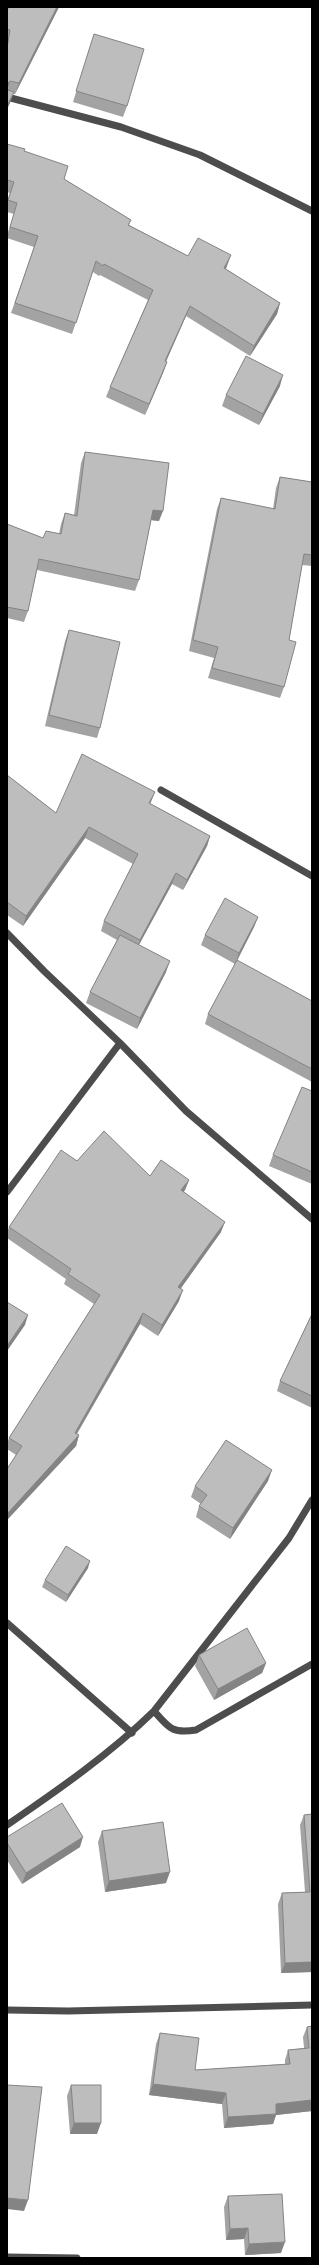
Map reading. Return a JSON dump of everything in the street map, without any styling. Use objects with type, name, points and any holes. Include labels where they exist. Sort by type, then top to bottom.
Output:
[{"type":"street","points":[[7,97],[121,128],[200,155],[312,211]]},
{"type":"street","points":[[161,790],[312,876]]},
{"type":"street","points":[[7,933],[44,971],[120,1043],[186,1111],[312,1219]]},
{"type":"street","points":[[7,1192],[120,1043]]},
{"type":"street","points":[[7,1825],[51,1795],[132,1733],[154,1710],[280,1550],[312,1500]]},
{"type":"street","points":[[7,1623],[132,1733]]},
{"type":"street","points":[[154,1710],[169,1728],[181,1732],[196,1730],[312,1664]]},
{"type":"street","points":[[7,2010],[68,2011],[312,2005]]},
{"type":"street","points":[[7,2257],[77,2258]]},
{"type":"building","points":[[9,7],[57,7],[19,83],[10,81],[7,84],[7,48],[10,30],[7,29],[7,10]]},
{"type":"building","points":[[94,34],[144,49],[127,106],[76,91]]},
{"type":"building","points":[[7,88],[8,90],[14,92],[7,106]]},
{"type":"building","points":[[7,144],[25,149],[24,151],[68,166],[64,179],[131,220],[128,225],[188,256],[198,238],[231,255],[224,268],[280,303],[254,346],[190,306],[165,361],[167,362],[149,404],[110,387],[153,290],[104,264],[103,266],[96,261],[76,323],[15,303],[38,236],[10,227],[17,203],[8,200],[14,182],[7,180]]},
{"type":"building","points":[[246,356],[283,375],[263,414],[226,395]]},
{"type":"building","points":[[85,452],[169,463],[163,511],[153,510],[139,580],[39,559],[28,611],[7,607],[7,524],[43,538],[46,531],[61,534],[65,513],[77,516]]},
{"type":"building","points":[[280,477],[312,482],[312,555],[304,554],[289,640],[296,642],[284,687],[212,668],[218,647],[193,640],[221,498],[275,509]]},
{"type":"building","points":[[69,630],[120,642],[100,728],[49,715]]},
{"type":"building","points":[[82,754],[155,792],[149,803],[210,836],[187,880],[176,873],[140,940],[104,921],[138,854],[89,827],[26,916],[7,902],[7,775],[56,813]]},
{"type":"building","points":[[225,898],[258,917],[239,953],[205,935]]},
{"type":"building","points":[[120,935],[170,961],[140,1018],[90,992]]},
{"type":"building","points":[[237,960],[312,1001],[312,1069],[208,1014]]},
{"type":"building","points":[[302,1087],[312,1091],[312,1172],[273,1155]]},
{"type":"building","points":[[104,1131],[150,1176],[161,1160],[189,1180],[181,1190],[225,1222],[178,1287],[183,1290],[162,1325],[143,1313],[75,1433],[79,1435],[7,1514],[7,1469],[22,1446],[9,1438],[100,1295],[68,1274],[71,1269],[9,1227],[61,1150],[77,1161]]},
{"type":"building","points":[[7,1302],[28,1315],[7,1346]]},
{"type":"building","points":[[312,1314],[312,1396],[280,1381]]},
{"type":"building","points":[[226,1440],[272,1470],[233,1528],[199,1506],[207,1495],[195,1486]]},
{"type":"building","points":[[66,1546],[90,1561],[68,1595],[45,1580]]},
{"type":"building","points":[[247,1628],[266,1663],[218,1689],[199,1655]]},
{"type":"building","points":[[62,1803],[83,1837],[26,1873],[7,1843],[7,1837]]},
{"type":"building","points":[[312,1814],[312,1962],[285,1963],[282,1893],[310,1892],[304,1815]]},
{"type":"building","points":[[163,1822],[170,1872],[109,1881],[102,1831]]},
{"type":"building","points":[[312,2026],[312,2100],[276,2104],[276,2114],[228,2117],[226,2093],[153,2084],[160,2033],[199,2038],[195,2070],[290,2064],[288,2050],[309,2048],[307,2027]]},
{"type":"building","points":[[7,2085],[42,2087],[28,2200],[7,2198]]},
{"type":"building","points":[[71,2085],[101,2085],[101,2123],[74,2123]]},
{"type":"building","points":[[282,2194],[285,2242],[249,2244],[248,2228],[230,2229],[228,2196]]}]
